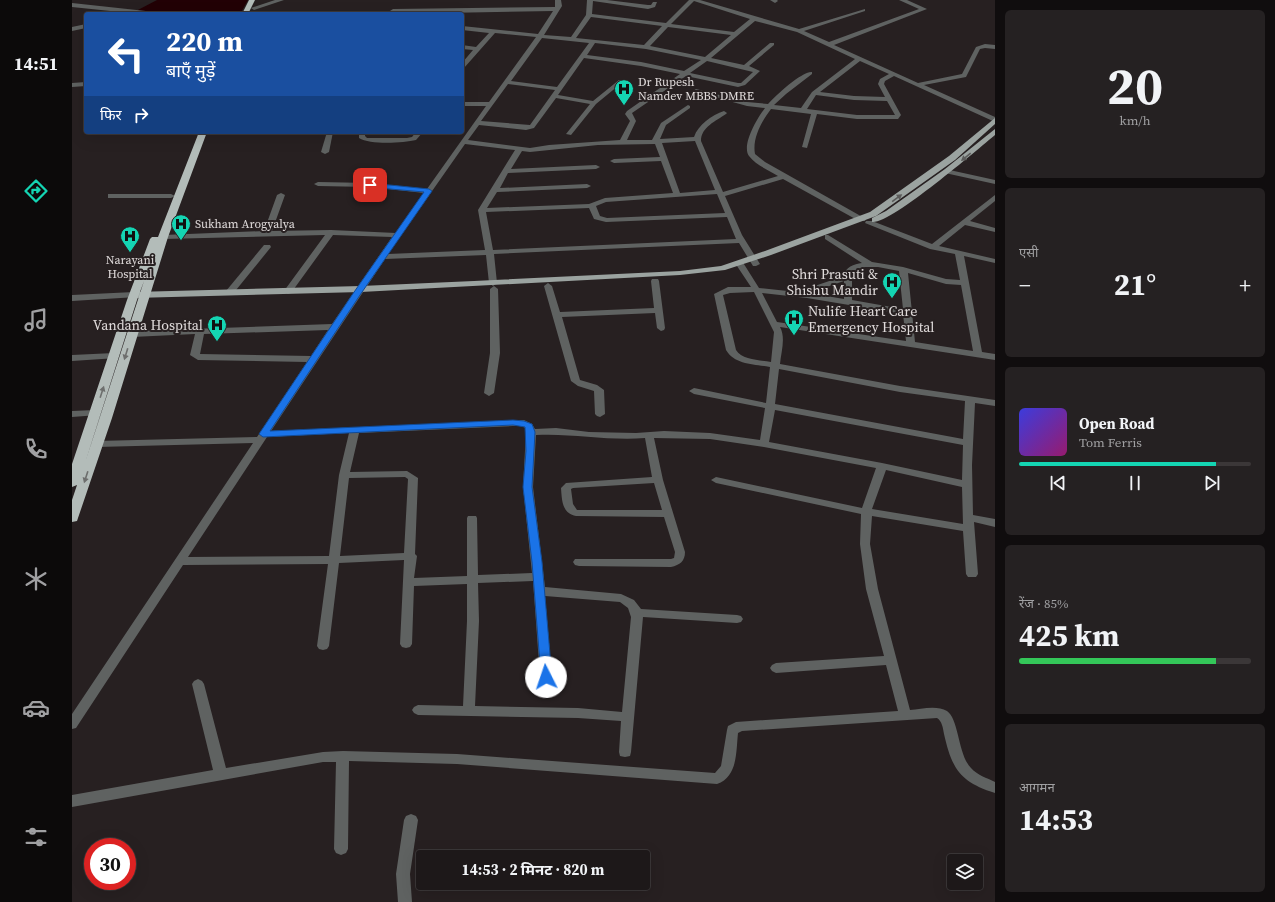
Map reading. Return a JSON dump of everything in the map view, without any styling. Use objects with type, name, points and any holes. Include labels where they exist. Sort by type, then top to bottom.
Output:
[{"type":"highway","points":[[246,12],[252,0]]},
{"type":"highway","points":[[253,11],[259,0]]},
{"type":"highway","points":[[72,518],[97,444],[98,417],[114,356],[163,237],[186,167],[194,134]]},
{"type":"highway","points":[[72,483],[132,334],[139,298],[171,196],[203,134]]},
{"type":"main road","points":[[754,261],[828,237],[866,221],[952,158],[995,120]]},
{"type":"main road","points":[[494,286],[548,286],[711,277],[889,213],[948,171],[995,131]]},
{"type":"main road","points":[[139,298],[358,292],[494,286],[691,273],[740,266]]},
{"type":"main road","points":[[139,298],[288,291],[358,292]]},
{"type":"street","points":[[253,11],[281,0]]},
{"type":"street","points":[[572,40],[589,15],[590,0]]},
{"type":"street","points":[[594,0],[648,7],[653,6],[655,3]]},
{"type":"street","points":[[646,47],[692,0]]},
{"type":"street","points":[[695,0],[799,31],[830,44],[858,59],[915,85],[995,120]]},
{"type":"street","points":[[830,44],[924,9],[902,0]]},
{"type":"street","points":[[72,5],[120,12]]},
{"type":"street","points":[[393,12],[461,7],[558,5]]},
{"type":"street","points":[[72,724],[358,292],[476,123],[539,37],[558,5]]},
{"type":"street","points":[[799,31],[863,10]]},
{"type":"street","points":[[589,15],[735,34]]},
{"type":"street","points":[[622,143],[633,121],[628,114],[629,112],[706,59],[755,18]]},
{"type":"street","points":[[72,29],[84,26]]},
{"type":"street","points":[[464,28],[592,43],[646,47],[746,67],[757,71],[751,78],[741,85],[641,64],[582,56]]},
{"type":"street","points":[[464,65],[493,32]]},
{"type":"street","points":[[476,123],[530,128],[555,96],[558,88],[592,43]]},
{"type":"street","points":[[746,67],[772,44]]},
{"type":"street","points":[[915,85],[964,76],[968,72],[970,63],[978,48],[985,46],[995,47]]},
{"type":"street","points":[[464,47],[477,49]]},
{"type":"street","points":[[804,110],[814,93],[858,59]]},
{"type":"street","points":[[810,73],[799,79],[768,106],[756,127],[751,151],[752,155],[757,161],[866,221],[933,247],[995,261]]},
{"type":"street","points":[[696,91],[740,103],[857,117],[898,117],[881,82],[892,74]]},
{"type":"street","points":[[569,134],[594,103],[621,81]]},
{"type":"street","points":[[506,82],[558,88]]},
{"type":"street","points":[[72,85],[84,84]]},
{"type":"street","points":[[814,93],[854,98],[889,99]]},
{"type":"street","points":[[555,96],[594,103]]},
{"type":"street","points":[[464,104],[490,104]]},
{"type":"street","points":[[656,142],[664,124],[688,107]]},
{"type":"street","points":[[804,147],[815,111]]},
{"type":"street","points":[[724,113],[700,130],[697,139],[700,150],[741,241],[754,261]]},
{"type":"street","points":[[325,152],[330,134]]},
{"type":"street","points":[[362,134],[362,138],[366,140],[407,140],[414,139],[418,134]]},
{"type":"street","points":[[463,142],[518,150],[535,150],[550,147],[598,143],[656,142],[697,139]]},
{"type":"street","points":[[656,142],[665,159],[677,195]]},
{"type":"street","points":[[488,393],[495,352],[494,286],[490,252],[482,210],[518,150]]},
{"type":"street","points":[[614,162],[665,159]]},
{"type":"street","points":[[505,171],[596,167]]},
{"type":"street","points":[[948,171],[995,182]]},
{"type":"street","points":[[482,210],[592,206],[605,200],[720,193],[784,176]]},
{"type":"street","points":[[318,184],[370,185],[429,191]]},
{"type":"street","points":[[494,190],[587,186]]},
{"type":"street","points":[[111,196],[171,196]]},
{"type":"street","points":[[267,234],[281,196]]},
{"type":"street","points":[[933,247],[993,200]]},
{"type":"street","points":[[592,206],[597,217],[606,220],[730,216]]},
{"type":"street","points":[[963,222],[995,230]]},
{"type":"street","points":[[163,237],[331,232],[398,235]]},
{"type":"street","points":[[288,291],[331,232]]},
{"type":"street","points":[[828,237],[870,264]]},
{"type":"street","points":[[383,257],[741,241]]},
{"type":"street","points":[[228,293],[267,247]]},
{"type":"street","points":[[959,253],[978,355]]},
{"type":"street","points":[[848,302],[848,273],[850,269],[870,264],[903,269],[942,281],[964,283]]},
{"type":"street","points":[[740,266],[756,289],[775,324],[778,337],[764,444]]},
{"type":"street","points":[[903,269],[910,344]]},
{"type":"street","points":[[797,295],[848,277]]},
{"type":"street","points":[[655,281],[661,328]]},
{"type":"street","points":[[548,286],[576,381],[580,385],[595,386],[599,390],[600,414]]},
{"type":"street","points":[[907,312],[756,289],[722,290],[718,292],[732,353],[736,357],[746,361],[900,389],[995,403]]},
{"type":"street","points":[[72,298],[92,300],[139,298]]},
{"type":"street","points":[[556,315],[658,310]]},
{"type":"street","points":[[775,324],[995,357]]},
{"type":"street","points":[[132,334],[335,327]]},
{"type":"street","points":[[200,332],[195,354],[198,358],[314,359]]},
{"type":"street","points":[[72,358],[114,356]]},
{"type":"street","points":[[694,391],[770,407],[967,442]]},
{"type":"street","points":[[970,400],[967,442],[968,523],[972,574]]},
{"type":"street","points":[[72,414],[98,417]]},
{"type":"street","points":[[97,444],[261,437],[355,430],[521,423],[529,426],[531,432],[528,487],[540,591],[546,677]]},
{"type":"street","points":[[323,646],[344,475],[355,430]]},
{"type":"street","points":[[531,432],[556,431],[589,435],[699,435],[764,444],[882,466],[968,486]]},
{"type":"street","points":[[579,562],[669,563],[676,562],[679,559],[680,552],[658,480],[649,435]]},
{"type":"street","points":[[882,466],[867,512],[865,544],[870,574],[905,715]]},
{"type":"street","points":[[344,475],[407,474],[414,480],[406,644]]},
{"type":"street","points":[[658,480],[570,485],[566,488],[569,508],[576,514],[668,514]]},
{"type":"street","points":[[716,480],[867,512],[968,523],[995,523]]},
{"type":"street","points":[[469,710],[473,621],[472,518]]},
{"type":"street","points":[[179,561],[333,560],[411,556]]},
{"type":"street","points":[[410,582],[538,577]]},
{"type":"street","points":[[540,591],[621,598],[631,603],[637,613],[625,752]]},
{"type":"street","points":[[637,613],[737,619]]},
{"type":"street","points":[[776,668],[891,660]]},
{"type":"street","points":[[198,684],[221,774]]},
{"type":"street","points":[[418,710],[578,713],[628,717]]},
{"type":"street","points":[[72,801],[323,757],[343,756],[450,758],[717,779],[723,776],[726,771],[732,733],[733,730],[740,726],[937,713],[947,720],[961,766],[970,775],[995,788]]},
{"type":"street","points":[[341,849],[343,756]]},
{"type":"street","points":[[405,902],[402,874],[411,820]]},
{"type":"shaded area","points":[[157,0],[248,0],[241,12],[136,11]]},
{"type":"place","name":"Dr Rupesh Namdev MBBS DMRE","points":[[624,106]]},
{"type":"place","name":"Sukham Arogyalya","points":[[181,241]]},
{"type":"place","name":"Narayani Hospital","points":[[130,253]]},
{"type":"place","name":"Shri Prasuti & Shishu Mandir","points":[[892,299]]},
{"type":"place","name":"Nulife Heart Care Emergency Hospital","points":[[794,336]]},
{"type":"place","name":"Vandana Hospital","points":[[217,342]]},
{"type":"route","points":[[370,185],[429,191],[356,295],[263,434],[513,423],[524,423],[529,426],[531,432],[531,451],[528,487],[537,562],[546,677]]}]
